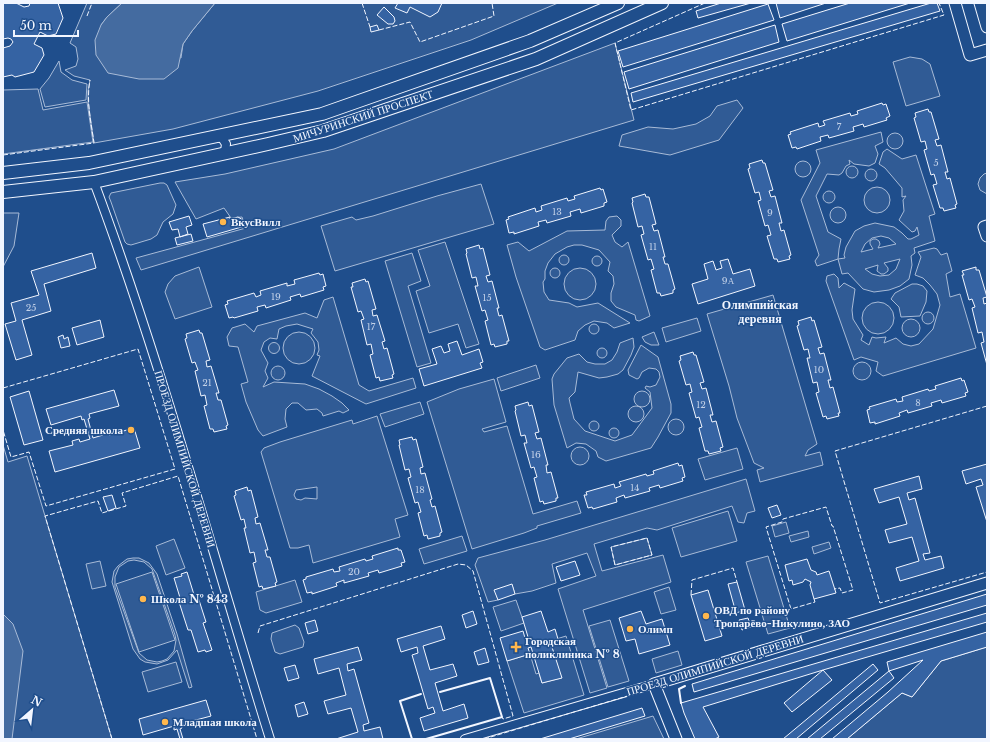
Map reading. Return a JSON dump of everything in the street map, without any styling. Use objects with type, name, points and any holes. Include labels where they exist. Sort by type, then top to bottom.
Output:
[{"type":"main road","name":"МИЧУРИНСКИЙ ПРОСПЕКТ","points":[[3,173],[89,163],[322,114],[530,41],[618,3]]},
{"type":"main road","name":"МИЧУРИНСКИЙ ПРОСПЕКТ","points":[[3,192],[94,182],[219,155],[323,130],[536,59],[662,3]]},
{"type":"street","points":[[955,3],[970,55],[987,50]]},
{"type":"street","points":[[980,3],[987,27]]},
{"type":"street","points":[[215,137],[222,138],[226,144],[224,151],[219,155]]},
{"type":"street","name":"ПРОЕЗД ОЛИМПИЙСКОЙ ДЕРЕВНИ","points":[[94,182],[121,254],[186,457],[270,739]]},
{"type":"street","points":[[987,226],[984,227],[987,236]]},
{"type":"street","name":"ПРОЕЗД ОЛИМПИЙСКОЙ ДЕРЕВНИ","points":[[465,739],[654,684],[987,583]]},
{"type":"street","points":[[654,684],[676,739]]},
{"type":"shaded area","points":[[87,3],[122,3],[101,25],[181,58],[183,44],[215,3],[558,3],[471,40],[318,91],[173,129],[94,143],[88,101],[90,80],[74,76],[65,70],[76,66],[78,59],[76,47],[70,43]]},
{"type":"shaded area","points":[[122,3],[215,3],[183,44],[178,68],[164,79],[139,79],[108,73],[96,55],[95,40],[101,25]]},
{"type":"shaded area","points":[[615,43],[634,120],[141,270],[136,258],[246,228],[242,217],[231,218],[224,208],[196,219],[175,182],[225,174],[334,149]]},
{"type":"shaded area","points":[[910,57],[922,59],[930,64],[940,96],[906,106],[893,62]]},
{"type":"shaded area","points":[[59,61],[61,72],[72,80],[87,84],[86,100],[45,107],[40,89],[49,78]]},
{"type":"shaded area","points":[[38,89],[43,110],[87,102],[93,142],[3,154],[3,90]]},
{"type":"shaded area","points":[[737,100],[743,108],[719,140],[670,155],[619,146],[622,135],[648,127],[673,129],[696,124],[710,116],[717,106]]},
{"type":"shaded area","points":[[881,132],[883,142],[875,146],[878,154],[875,163],[869,166],[854,164],[849,160],[850,164],[846,166],[839,175],[827,174],[816,196],[828,232],[841,239],[838,259],[817,266],[815,261],[819,255],[801,200],[820,163],[816,150]]},
{"type":"shaded area","points":[[895,133],[902,138],[903,141],[898,148],[895,149],[888,144],[887,141],[892,134]]},
{"type":"shaded area","points":[[887,149],[902,159],[916,155],[935,214],[929,216],[935,241],[914,248],[915,253],[911,256],[912,265],[909,279],[900,286],[889,290],[874,292],[863,289],[848,273],[842,274],[838,259],[845,258],[844,255],[846,247],[855,231],[864,226],[875,223],[894,227],[908,239],[919,235],[917,227],[915,231],[912,232],[899,220],[904,211],[903,200],[906,196],[902,197],[902,188],[885,168],[879,164],[883,152]],"holes":[[[881,236],[889,238],[896,244],[878,248],[880,244],[879,241],[873,239],[870,241],[873,249],[861,252],[865,244],[872,238]],[[900,259],[896,269],[889,275],[880,276],[872,274],[865,269],[878,265],[877,271],[884,274],[888,271],[888,268],[884,263]]]},
{"type":"shaded area","points":[[803,161],[809,163],[811,169],[809,175],[803,177],[797,175],[795,169],[797,163]]},
{"type":"shaded area","points":[[852,166],[856,168],[858,172],[856,176],[852,178],[848,176],[846,172],[848,168]]},
{"type":"shaded area","points":[[869,169],[873,169],[877,175],[873,181],[869,181],[865,177],[865,173]]},
{"type":"shaded area","points":[[987,173],[987,194],[980,190],[978,184],[980,178]]},
{"type":"shaded area","points":[[160,183],[167,185],[176,205],[173,214],[163,222],[157,235],[151,239],[131,245],[127,244],[109,197],[111,193]]},
{"type":"shaded area","points":[[481,184],[494,224],[335,271],[321,226],[352,217],[356,220],[373,216]]},
{"type":"shaded area","points":[[877,187],[887,190],[890,200],[887,210],[877,213],[867,210],[864,200],[867,190]]},
{"type":"shaded area","points":[[827,191],[831,191],[835,197],[831,203],[827,203],[823,199],[823,195]]},
{"type":"shaded area","points":[[835,207],[841,207],[846,212],[844,221],[841,223],[835,223],[830,218],[830,212]]},
{"type":"shaded area","points":[[3,213],[19,213],[14,246],[3,267]]},
{"type":"shaded area","points":[[617,216],[621,220],[621,226],[612,235],[615,242],[622,247],[628,242],[650,316],[639,321],[636,320],[635,315],[616,307],[611,301],[611,293],[614,284],[613,276],[608,271],[610,262],[599,250],[582,245],[567,247],[555,254],[548,263],[545,271],[545,279],[543,282],[544,292],[549,300],[569,303],[577,307],[598,303],[630,323],[614,328],[607,323],[594,321],[585,325],[578,331],[575,340],[545,350],[540,347],[516,277],[507,245],[518,242],[529,251],[567,231],[605,230],[606,221],[609,217]]},
{"type":"shaded area","points":[[445,242],[479,344],[466,348],[458,324],[429,333],[416,291],[430,286],[418,250]]},
{"type":"shaded area","points":[[934,248],[937,249],[941,255],[947,253],[952,271],[946,274],[950,297],[960,294],[976,348],[883,376],[876,371],[878,362],[861,357],[854,360],[826,281],[827,276],[834,274],[838,278],[839,288],[844,283],[855,289],[852,310],[853,319],[863,335],[861,340],[869,345],[872,337],[886,337],[884,343],[896,338],[903,344],[911,346],[919,344],[933,329],[940,305],[937,294],[930,285],[923,278],[915,275],[921,257],[918,252]]},
{"type":"shaded area","points":[[412,253],[421,281],[408,286],[431,363],[417,367],[385,261]]},
{"type":"shaded area","points":[[562,255],[566,255],[569,260],[566,265],[562,265],[559,262],[559,258]]},
{"type":"shaded area","points":[[595,256],[599,256],[602,261],[599,266],[595,266],[592,263],[592,259]]},
{"type":"shaded area","points":[[199,267],[212,307],[175,319],[165,292],[168,284],[175,276]]},
{"type":"shaded area","points":[[553,268],[557,268],[560,273],[557,278],[553,278],[550,275],[550,271]]},
{"type":"shaded area","points":[[577,268],[583,268],[593,275],[596,284],[595,290],[589,297],[583,300],[577,300],[567,293],[564,287],[564,281],[571,271]]},
{"type":"shaded area","points":[[912,284],[923,286],[927,291],[926,302],[920,316],[901,317],[899,307],[891,299],[895,293]]},
{"type":"shaded area","points":[[773,295],[817,444],[808,450],[805,456],[820,452],[823,465],[760,482],[757,470],[764,468],[754,463],[737,418],[707,314]]},
{"type":"shaded area","points":[[333,297],[359,385],[369,391],[413,378],[416,388],[366,404],[312,376],[320,356],[317,355],[319,350],[318,342],[311,333],[313,329],[297,324],[286,326],[279,329],[277,339],[270,338],[264,342],[261,350],[268,363],[265,371],[268,378],[263,387],[274,382],[305,384],[332,396],[349,410],[343,413],[339,411],[323,416],[317,409],[306,410],[298,403],[292,403],[286,409],[285,419],[287,427],[263,436],[258,430],[246,402],[241,384],[248,382],[238,347],[229,346],[227,337],[232,328],[245,324],[254,332],[257,326],[305,313],[317,318],[324,300]]},
{"type":"shaded area","points":[[875,302],[881,302],[891,309],[894,318],[893,324],[887,331],[881,334],[875,334],[865,327],[862,321],[862,315],[869,305]]},
{"type":"shaded area","points":[[926,312],[930,312],[934,318],[930,324],[926,324],[922,320],[922,316]]},
{"type":"shaded area","points":[[697,318],[701,331],[666,342],[662,328]]},
{"type":"shaded area","points":[[911,319],[917,322],[920,328],[917,334],[911,337],[905,334],[902,328],[905,322]]},
{"type":"shaded area","points":[[592,324],[596,324],[599,329],[596,334],[592,334],[589,331],[589,327]]},
{"type":"shaded area","points":[[299,332],[310,337],[315,348],[310,359],[299,364],[288,359],[283,348],[288,337]]},
{"type":"shaded area","points":[[654,332],[659,345],[651,345],[645,342],[642,337]]},
{"type":"shaded area","points":[[633,338],[634,347],[631,355],[623,370],[618,374],[599,378],[578,372],[575,392],[569,398],[574,419],[585,431],[615,441],[632,435],[652,408],[650,392],[645,388],[646,386],[650,387],[656,385],[660,377],[659,372],[656,369],[649,368],[642,372],[637,379],[629,375],[628,370],[641,345],[658,357],[671,404],[671,413],[658,437],[651,448],[606,461],[598,457],[596,451],[586,444],[576,443],[567,448],[554,405],[552,379],[554,374],[567,358],[579,354],[587,362],[605,364],[612,360],[620,343]]},
{"type":"shaded area","points":[[274,342],[278,344],[280,348],[278,352],[274,354],[270,352],[268,348],[270,344]]},
{"type":"shaded area","points":[[600,348],[604,348],[607,353],[604,358],[600,358],[597,355],[597,351]]},
{"type":"shaded area","points":[[858,362],[866,362],[871,367],[869,378],[866,380],[858,380],[853,375],[853,367]]},
{"type":"shaded area","points":[[536,365],[540,378],[501,391],[497,378]]},
{"type":"shaded area","points":[[278,366],[283,368],[285,373],[283,378],[278,380],[273,378],[271,373],[273,368]]},
{"type":"shaded area","points":[[494,379],[506,422],[482,429],[484,432],[507,426],[533,514],[577,501],[581,513],[537,526],[537,528],[524,533],[472,549],[427,402],[459,389]]},
{"type":"shaded area","points":[[642,391],[649,396],[650,399],[645,406],[642,407],[635,402],[634,399],[639,392]]},
{"type":"shaded area","points":[[420,402],[424,414],[385,427],[380,414]]},
{"type":"shaded area","points":[[636,406],[643,411],[644,414],[639,421],[636,422],[629,417],[628,414],[633,407]]},
{"type":"shaded area","points":[[377,416],[408,515],[395,519],[400,537],[313,563],[309,545],[298,548],[290,548],[261,452],[264,448],[280,442],[352,420],[353,424]],"holes":[[[317,487],[317,499],[305,498],[301,500],[296,499],[294,495],[296,490]]]},
{"type":"shaded area","points":[[676,419],[683,424],[684,427],[679,434],[676,435],[669,430],[668,427],[673,420]]},
{"type":"shaded area","points":[[592,421],[596,421],[599,426],[596,431],[592,431],[589,428],[589,424]]},
{"type":"shaded area","points":[[612,428],[616,428],[619,433],[616,438],[612,438],[609,435],[609,431]]},
{"type":"shaded area","points":[[3,445],[8,462],[27,456],[112,739],[3,739]]},
{"type":"shaded area","points":[[580,447],[586,450],[589,456],[586,462],[580,465],[574,462],[571,456],[574,450]]},
{"type":"shaded area","points":[[737,448],[743,469],[705,480],[698,459]]},
{"type":"shaded area","points":[[746,479],[755,511],[747,513],[744,523],[738,522],[732,506],[657,530],[647,528],[594,544],[602,571],[663,555],[671,582],[583,610],[607,688],[590,693],[558,589],[596,576],[587,553],[552,564],[556,583],[532,591],[515,594],[512,585],[495,590],[498,600],[488,602],[475,565],[478,558],[545,540]]},
{"type":"shaded area","points":[[728,511],[737,541],[681,557],[672,528]]},
{"type":"shaded area","points":[[786,522],[789,533],[775,537],[772,526]]},
{"type":"shaded area","points":[[808,531],[809,537],[791,542],[789,536]]},
{"type":"shaded area","points":[[462,536],[467,551],[424,564],[419,549]]},
{"type":"shaded area","points":[[647,538],[652,555],[615,565],[611,547]]},
{"type":"shaded area","points":[[174,539],[185,568],[166,575],[156,546]]},
{"type":"shaded area","points":[[829,542],[831,548],[814,554],[812,547]]},
{"type":"shaded area","points":[[768,556],[790,628],[768,634],[746,562]]},
{"type":"shaded area","points":[[139,558],[149,563],[157,574],[177,634],[192,687],[189,688],[177,650],[168,660],[157,664],[145,662],[140,659],[133,649],[112,582],[114,571],[127,559]],"holes":[[[134,560],[144,562],[152,569],[176,640],[174,651],[167,659],[157,662],[147,660],[139,653],[115,587],[115,577],[119,567],[128,561]]]},
{"type":"shaded area","points":[[100,561],[106,586],[92,589],[86,564]]},
{"type":"shaded area","points":[[152,572],[175,640],[139,652],[116,584]]},
{"type":"shaded area","points":[[295,580],[302,602],[266,613],[260,610],[256,592]]},
{"type":"shaded area","points":[[669,587],[676,610],[661,614],[654,592]]},
{"type":"shaded area","points":[[516,600],[524,623],[501,631],[493,607]]},
{"type":"shaded area","points":[[3,614],[13,624],[23,651],[12,739],[3,739]]},
{"type":"shaded area","points":[[610,620],[629,681],[608,687],[589,626]]},
{"type":"shaded area","points":[[295,625],[299,628],[304,642],[303,647],[280,654],[275,652],[271,639],[272,633]]},
{"type":"shaded area","points":[[566,636],[584,695],[524,713],[507,661],[530,654],[536,674],[539,673],[542,683],[561,678],[550,641]]},
{"type":"shaded area","points":[[987,647],[987,739],[847,739],[902,693],[912,697],[941,661]]},
{"type":"shaded area","points":[[678,651],[682,665],[656,673],[652,659]]},
{"type":"shaded area","points":[[176,662],[182,682],[148,692],[142,672]]},
{"type":"shaded area","points":[[653,716],[664,739],[576,739]]},
{"type":"building","points":[[3,3],[16,3],[24,7],[29,6],[30,3],[58,3],[63,18],[56,34],[48,36],[40,32],[34,44],[42,48],[44,55],[34,72],[15,77],[12,75],[3,77],[3,48],[10,46],[13,42],[8,38],[3,39]]},
{"type":"building","points":[[398,3],[442,3],[438,12],[430,17],[410,7],[407,13],[395,8]]},
{"type":"building","points":[[721,3],[751,3],[698,18],[696,11]]},
{"type":"building","points":[[776,3],[826,3],[780,18]]},
{"type":"building","points":[[850,3],[910,3],[787,41],[782,24]]},
{"type":"building","points":[[931,3],[937,3],[940,11],[633,102],[631,93]]},
{"type":"building","points":[[768,4],[774,20],[623,67],[618,51]]},
{"type":"building","points":[[384,7],[394,17],[395,21],[393,24],[388,24],[377,15]]},
{"type":"building","points":[[377,25],[379,30],[371,32],[370,27]]},
{"type":"building","points":[[775,25],[779,42],[629,89],[624,72]]},
{"type":"building","points":[[882,103],[883,105],[886,104],[890,116],[886,118],[887,120],[864,127],[863,124],[853,127],[854,131],[829,138],[828,135],[820,137],[821,141],[797,149],[796,147],[792,148],[788,135],[791,134],[790,132],[818,123],[819,127],[825,125],[823,121],[850,113],[851,116],[858,114],[857,111]]},
{"type":"building","points":[[928,109],[929,112],[931,112],[939,139],[935,140],[937,146],[941,145],[948,172],[945,172],[947,179],[950,178],[957,204],[955,205],[956,208],[944,211],[943,208],[940,208],[933,185],[937,184],[934,174],[931,175],[924,150],[927,149],[925,141],[921,142],[914,118],[916,117],[915,113]]},
{"type":"building","points":[[762,160],[763,163],[765,163],[773,190],[769,191],[771,197],[775,196],[782,223],[779,223],[781,231],[784,230],[791,255],[789,256],[790,259],[778,262],[777,259],[774,259],[767,236],[771,235],[768,225],[765,226],[758,201],[761,200],[759,192],[755,193],[748,169],[750,168],[749,164]]},
{"type":"building","points":[[600,188],[601,190],[603,189],[607,202],[604,203],[604,206],[581,213],[580,209],[570,212],[571,216],[547,223],[546,220],[538,222],[539,226],[514,234],[514,232],[509,233],[506,220],[509,219],[508,217],[535,208],[536,212],[542,210],[541,206],[567,198],[568,201],[575,199],[574,196]]},
{"type":"building","points":[[645,194],[646,197],[649,197],[656,224],[652,225],[654,231],[658,230],[665,257],[663,257],[665,264],[668,264],[675,289],[673,290],[673,293],[661,296],[660,293],[657,293],[651,270],[654,269],[651,259],[648,260],[641,235],[644,234],[642,226],[638,227],[632,203],[632,198]]},
{"type":"building","points":[[189,216],[192,225],[186,227],[188,234],[180,237],[178,229],[172,230],[169,222]]},
{"type":"building","points":[[230,217],[230,219],[238,217],[243,220],[245,226],[207,237],[203,224]]},
{"type":"building","points":[[191,234],[193,241],[177,245],[175,238]]},
{"type":"building","points":[[479,245],[480,249],[483,248],[490,275],[486,276],[488,282],[492,281],[499,308],[497,308],[499,316],[502,315],[509,341],[507,341],[507,344],[495,347],[494,344],[491,345],[485,321],[488,320],[485,310],[482,311],[475,286],[478,286],[476,277],[472,278],[466,254],[466,249]]},
{"type":"building","points":[[92,253],[96,268],[44,284],[51,311],[22,320],[32,355],[16,360],[5,324],[16,321],[11,303],[39,295],[31,271]]},
{"type":"building","points":[[728,259],[733,274],[750,269],[755,286],[698,304],[692,284],[708,279],[704,264],[713,261],[716,270],[722,268],[720,261]]},
{"type":"building","points":[[976,267],[976,270],[979,270],[987,297],[983,298],[984,304],[987,303],[987,365],[981,343],[984,342],[982,332],[978,333],[972,308],[975,307],[972,299],[969,300],[962,275],[964,275],[962,271]]},
{"type":"building","points":[[319,273],[320,275],[323,274],[326,286],[323,287],[324,290],[301,297],[300,294],[290,297],[291,300],[266,308],[265,305],[257,307],[258,311],[229,318],[225,305],[228,304],[227,301],[254,293],[256,297],[261,295],[260,291],[287,283],[287,286],[295,284],[294,280]]},
{"type":"building","points":[[365,279],[366,282],[368,281],[376,309],[372,310],[373,316],[377,315],[385,341],[382,342],[384,349],[387,348],[394,374],[392,375],[393,378],[380,381],[379,377],[376,378],[370,355],[373,354],[371,344],[367,345],[361,320],[364,319],[361,311],[358,312],[351,287],[353,287],[352,283]]},
{"type":"building","points":[[811,317],[812,321],[814,320],[822,347],[818,348],[820,354],[824,353],[831,380],[828,380],[830,388],[833,387],[840,413],[838,413],[839,416],[827,419],[826,416],[823,417],[816,393],[819,392],[817,382],[813,383],[807,358],[810,358],[808,349],[804,350],[797,326],[799,325],[798,321]]},
{"type":"building","points":[[100,320],[104,337],[77,345],[72,328]]},
{"type":"building","points":[[199,330],[200,333],[202,333],[210,360],[206,361],[207,367],[211,366],[219,393],[216,393],[218,400],[221,400],[228,425],[226,426],[227,429],[214,432],[213,429],[210,429],[204,406],[207,405],[205,395],[201,396],[195,371],[198,370],[195,362],[192,363],[185,339],[187,338],[186,334]]},
{"type":"building","points":[[63,335],[64,339],[68,337],[70,346],[61,348],[58,337]]},
{"type":"building","points":[[457,341],[462,355],[479,349],[483,362],[480,363],[482,368],[424,386],[419,369],[437,364],[432,349],[441,346],[444,353],[450,351],[448,344]]},
{"type":"building","points":[[693,352],[694,355],[696,355],[704,382],[700,383],[702,389],[706,388],[713,415],[710,415],[712,422],[716,421],[723,447],[720,448],[721,451],[709,454],[708,451],[705,451],[699,428],[702,427],[699,417],[696,418],[689,393],[692,392],[690,384],[686,385],[679,361],[681,360],[680,356]]},
{"type":"building","points":[[961,378],[962,381],[964,380],[968,392],[965,393],[966,396],[942,403],[941,400],[931,403],[932,406],[908,413],[907,410],[899,413],[900,416],[875,424],[875,422],[870,423],[867,410],[870,409],[869,407],[896,399],[897,402],[903,401],[902,397],[928,389],[929,391],[936,389],[935,386]]},
{"type":"building","name":"Средняя школа","points":[[114,390],[119,406],[89,414],[90,418],[88,419],[93,438],[103,435],[102,433],[108,432],[109,435],[134,428],[140,448],[55,472],[49,451],[73,445],[72,441],[79,439],[80,442],[90,439],[84,419],[82,420],[81,416],[51,425],[46,409]]},
{"type":"building","points":[[29,391],[43,440],[24,445],[10,397]]},
{"type":"building","points":[[528,402],[529,406],[532,405],[539,432],[535,433],[537,439],[541,438],[548,465],[546,465],[547,473],[551,472],[558,498],[556,498],[556,501],[544,504],[543,501],[540,502],[534,478],[537,477],[534,467],[531,468],[524,443],[527,443],[525,435],[521,436],[515,411],[515,406]]},
{"type":"building","points":[[412,437],[413,440],[416,439],[423,467],[420,468],[421,474],[425,473],[432,499],[430,500],[432,507],[435,506],[442,532],[440,533],[440,536],[428,539],[427,535],[424,536],[418,513],[421,512],[418,502],[415,503],[408,478],[411,477],[409,469],[405,470],[399,445],[399,440]]},
{"type":"building","points":[[678,463],[679,466],[682,465],[685,477],[682,478],[683,481],[660,488],[659,485],[649,488],[650,491],[625,498],[624,495],[616,498],[617,502],[593,509],[592,507],[588,508],[584,495],[587,495],[586,492],[614,484],[615,488],[621,486],[619,482],[646,474],[647,476],[654,474],[653,471]]},
{"type":"building","points":[[987,464],[987,522],[976,487],[983,485],[981,479],[966,484],[962,471]]},
{"type":"building","points":[[919,476],[922,489],[907,493],[909,500],[915,498],[930,553],[923,554],[925,560],[941,556],[944,568],[900,581],[896,568],[919,561],[912,537],[889,543],[885,530],[907,524],[899,497],[879,503],[874,489]]},
{"type":"building","points":[[247,487],[248,491],[251,490],[258,517],[255,518],[256,524],[260,523],[268,550],[265,550],[267,557],[270,557],[277,582],[275,583],[276,586],[263,589],[262,586],[259,587],[253,563],[256,562],[254,552],[250,553],[244,528],[246,528],[244,519],[241,520],[234,496],[236,495],[235,491]]},
{"type":"building","points":[[112,495],[116,508],[108,511],[103,497]]},
{"type":"building","points":[[777,505],[781,515],[772,518],[768,508]]},
{"type":"building","points":[[398,548],[398,550],[401,550],[405,562],[401,563],[402,566],[379,573],[378,570],[368,573],[369,576],[344,583],[344,580],[336,583],[337,586],[312,594],[312,592],[307,593],[303,580],[306,579],[306,577],[333,569],[334,572],[340,571],[339,567],[365,559],[366,561],[373,559],[372,556]]},
{"type":"building","points":[[807,559],[811,570],[816,572],[817,575],[829,571],[836,593],[814,599],[810,585],[811,582],[805,579],[803,582],[793,585],[792,580],[789,581],[785,565]]},
{"type":"building","points":[[575,561],[580,575],[561,581],[556,567]]},
{"type":"building","points":[[187,572],[195,598],[198,597],[206,622],[203,623],[212,650],[206,652],[205,650],[198,652],[191,630],[188,630],[179,602],[181,601],[174,578],[182,576],[181,574]]},
{"type":"building","points":[[737,582],[745,610],[736,613],[728,584]]},
{"type":"building","points":[[512,584],[515,594],[498,600],[494,590]]},
{"type":"building","name":"ОВД по району Тропарёво-Никулино, ЗАО","points":[[708,590],[722,636],[705,641],[691,595]]},
{"type":"building","points":[[987,594],[987,605],[694,692],[692,684]]},
{"type":"building","points":[[473,611],[477,624],[466,628],[462,615]]},
{"type":"building","name":"Городская поликлиника № 8","points":[[541,611],[548,632],[555,629],[558,639],[550,641],[562,678],[542,683],[531,647],[528,648],[530,654],[507,661],[500,638],[523,631],[525,638],[528,637],[522,617]]},
{"type":"building","points":[[641,611],[646,624],[662,619],[670,645],[639,654],[635,639],[626,641],[619,618]]},
{"type":"building","points":[[987,613],[987,622],[703,707],[719,737],[715,739],[695,739],[684,713],[681,703]]},
{"type":"building","points":[[748,618],[751,627],[742,630],[739,620]]},
{"type":"building","points":[[315,620],[318,631],[308,634],[305,623]]},
{"type":"building","points":[[441,626],[445,639],[423,646],[430,670],[453,664],[457,676],[435,683],[443,711],[464,704],[468,718],[424,731],[420,718],[435,713],[433,707],[428,709],[412,655],[418,653],[417,647],[401,652],[397,639]]},
{"type":"building","points":[[987,632],[987,647],[941,661],[912,697],[902,693],[847,739],[832,739],[888,692],[923,660],[889,671],[887,662]]},
{"type":"building","points":[[358,647],[362,660],[347,664],[348,671],[354,669],[369,723],[363,725],[364,731],[380,727],[383,739],[336,739],[358,732],[351,708],[328,714],[324,701],[346,695],[339,668],[318,674],[314,659]]},
{"type":"building","points":[[485,648],[489,662],[478,665],[474,652]]},
{"type":"building","points":[[873,664],[878,670],[796,739],[783,739]]},
{"type":"building","points":[[295,665],[299,678],[288,681],[284,668]]},
{"type":"building","points":[[823,670],[832,680],[792,712],[784,703]]},
{"type":"building","points":[[889,671],[894,678],[820,739],[807,739]]},
{"type":"building","name":"Младшая школа","points":[[206,700],[211,716],[181,724],[182,728],[180,729],[183,739],[180,739],[177,729],[174,730],[174,726],[143,735],[139,719]]},
{"type":"building","points":[[304,702],[308,714],[298,717],[295,705]]},
{"type":"building","points":[[642,708],[645,716],[569,739],[540,739]]},
{"type":"fence","points":[[87,16],[92,3]]},
{"type":"fence","points":[[362,3],[370,27]]},
{"type":"fence","points":[[379,30],[410,22],[420,42],[494,16],[492,3]]},
{"type":"fence","points":[[705,3],[615,43],[631,110],[944,15],[939,3]]},
{"type":"fence","points":[[3,155],[94,143],[89,104],[90,80]]},
{"type":"fence","points":[[3,388],[138,349],[175,469],[46,506],[29,452],[11,457],[3,430]]},
{"type":"fence","points":[[987,406],[835,451],[880,603],[987,572]]},
{"type":"fence","points":[[112,739],[45,516],[98,501],[102,513],[126,506],[122,493],[178,476],[257,739]]},
{"type":"fence","points":[[814,599],[815,602],[791,609],[766,527],[782,522],[783,519],[826,507],[853,590],[842,593],[840,588],[834,589]]},
{"type":"fence","points":[[647,538],[652,555],[615,565],[611,547],[647,538]]},
{"type":"fence","points":[[258,633],[260,626],[458,564],[466,565],[473,571],[513,716],[503,719],[502,717]]},
{"type":"fence","points":[[691,595],[692,580],[733,568],[737,582]]},
{"type":"fence","points":[[484,739],[634,694]]},
{"type":"wall","points":[[426,739],[502,717],[490,678],[440,692]]},
{"type":"wall","points":[[681,703],[679,689],[685,686]]},
{"type":"wall","points":[[412,739],[400,701],[421,694]]},
{"type":"place","name":"ВкусВилл","points":[[223,222]]},
{"type":"place","name":"Средняя школа","points":[[131,430]]},
{"type":"place","name":"Школа № 843","points":[[143,599]]},
{"type":"place","name":"ОВД по району Тропарёво-Никулино, ЗАО","points":[[706,616]]},
{"type":"place","name":"Олимп","points":[[630,629]]},
{"type":"place","name":"Городская поликлиника № 8","points":[[516,647]]},
{"type":"place","name":"Младшая школа","points":[[165,722]]},
{"type":"district","name":"Олимпийская деревня","points":[[760,311]]}]
